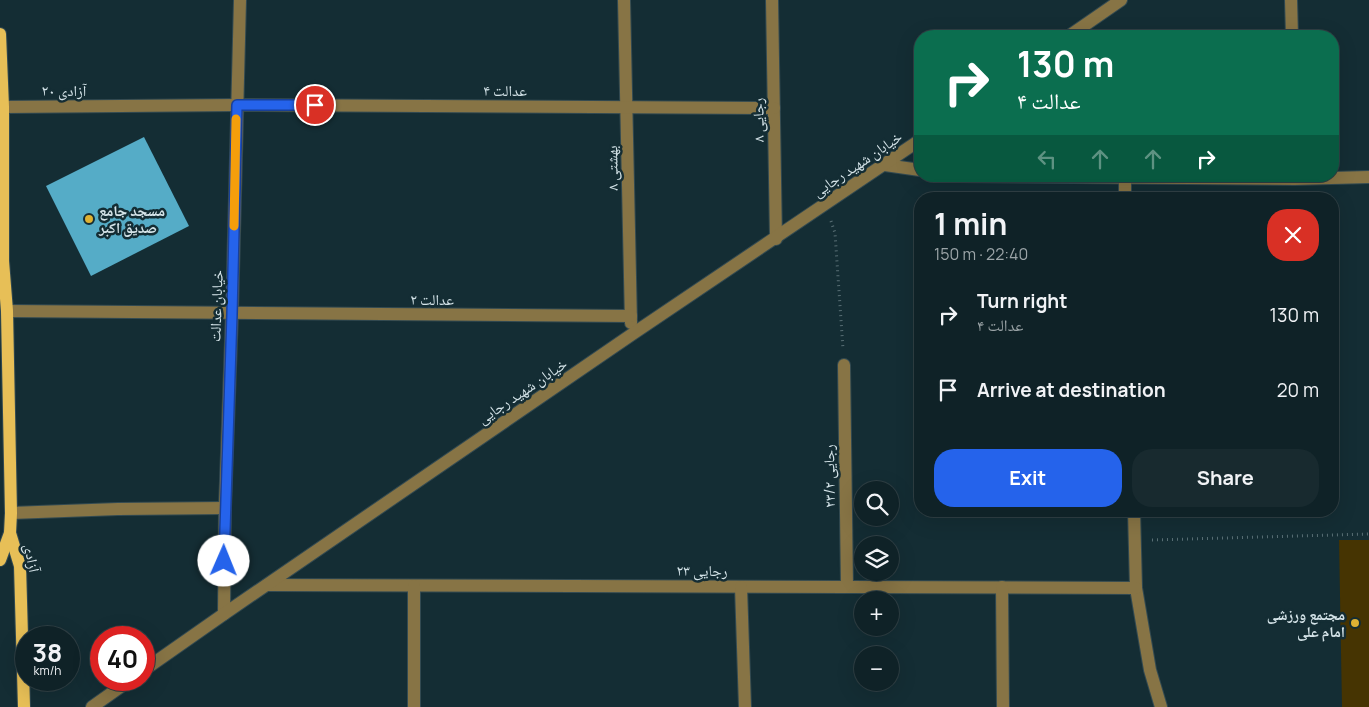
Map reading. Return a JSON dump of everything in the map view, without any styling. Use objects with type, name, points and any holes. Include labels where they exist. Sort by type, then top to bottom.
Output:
[{"type":"main road","points":[[0,34],[3,107],[2,261],[7,311],[5,495],[11,513],[10,534]]},
{"type":"main road","name":"آزادی","points":[[0,560],[10,534]]},
{"type":"main road","name":"آزادی","points":[[10,534],[20,566],[24,707]]},
{"type":"street","name":"خیابان عدالت","points":[[224,614],[225,508],[240,0]]},
{"type":"street","name":"بهشتی ۸","points":[[624,0],[631,335]]},
{"type":"street","name":"رجایی ۸","points":[[772,0],[776,239]]},
{"type":"street","points":[[1078,30],[1121,0]]},
{"type":"street","points":[[1291,0],[1292,30]]},
{"type":"street","name":"عدالت ۴","points":[[126,106],[774,108]]},
{"type":"street","name":"آزادی ۲۰","points":[[3,107],[126,106]]},
{"type":"street","name":"خیابان شهید رجایی","points":[[155,662],[631,335],[914,144]]},
{"type":"street","points":[[885,165],[914,169]]},
{"type":"street","points":[[1339,177],[1369,177]]},
{"type":"street","name":"عدالت ۲","points":[[7,311],[631,316]]},
{"type":"street","name":"رجایی ۲۳/۲","points":[[844,365],[847,587]]},
{"type":"street","points":[[11,513],[225,508]]},
{"type":"street","points":[[1134,517],[1136,588],[1150,670],[1161,707]]},
{"type":"street","name":"رجایی ۲۳","points":[[267,585],[1136,588]]},
{"type":"street","points":[[414,586],[414,707]]},
{"type":"street","points":[[741,587],[745,707]]},
{"type":"street","points":[[1002,587],[1003,707]]},
{"type":"street","points":[[92,707],[115,691]]},
{"type":"path","points":[[825,206],[836,234],[844,365]]},
{"type":"path","points":[[1134,541],[1369,534]]},
{"type":"shaded area","name":"مجتمع ورزشی امام علی","points":[[1339,540],[1369,540],[1369,707],[1342,707]]},
{"type":"building","points":[[144,137],[189,226],[91,276],[46,186]]},
{"type":"slow traffic","points":[[234,226],[236,119]]},
{"type":"place","name":"مسجد جامع صدیق اکبر","points":[[89,219]]},
{"type":"place","name":"مجتمع ورزشی امام علی","points":[[1355,623]]},
{"type":"route","points":[[224,561],[237,105],[315,105]]}]
